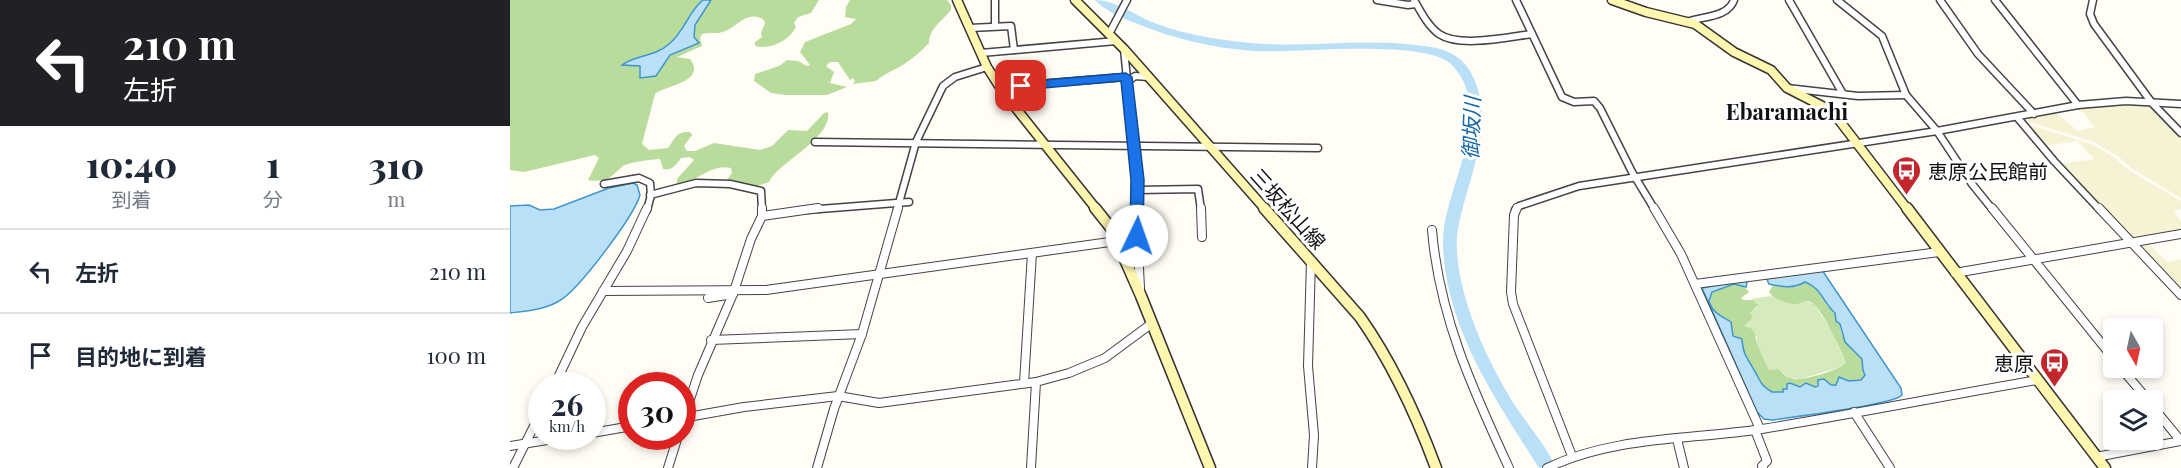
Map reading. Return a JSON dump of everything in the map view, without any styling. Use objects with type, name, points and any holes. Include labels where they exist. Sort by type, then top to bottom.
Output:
[{"type":"main road","points":[[957,0],[987,67],[1000,87],[1102,215],[1117,241],[1210,468]]},
{"type":"main road","name":"三坂松山線","points":[[1075,0],[1124,49],[1311,259],[1376,338],[1403,386],[1424,432],[1436,468]]},
{"type":"main road","points":[[1612,0],[1646,12],[1690,21],[1734,52],[1771,70],[1787,88],[1832,111],[1858,142],[1938,252],[2105,468]]},
{"type":"street","points":[[995,0],[995,26]]},
{"type":"street","points":[[1377,0],[1408,5],[1415,2],[1436,31],[1450,38],[1467,40],[1532,34]]},
{"type":"street","points":[[1516,0],[1562,97],[1574,102],[1594,102],[1636,179],[1661,218],[1695,284],[1757,429],[1767,461],[1762,466],[1763,468]]},
{"type":"street","points":[[1690,21],[1727,11],[1733,6],[1734,0]]},
{"type":"street","points":[[1789,0],[1843,94]]},
{"type":"street","points":[[1837,0],[1882,36],[1906,95],[1937,131],[1972,184],[2103,345]]},
{"type":"street","points":[[1940,0],[1978,54],[2034,114]]},
{"type":"street","points":[[1995,0],[2078,105]]},
{"type":"street","points":[[2093,0],[2090,14],[2094,24],[2152,103],[2181,133]]},
{"type":"street","points":[[1109,34],[1125,3]]},
{"type":"street","points":[[970,28],[1011,26],[1014,50]]},
{"type":"street","points":[[981,53],[1116,41]]},
{"type":"street","points":[[1124,49],[1137,190],[1141,296]]},
{"type":"street","points":[[817,468],[838,396],[862,333],[916,142],[943,86],[955,77],[987,67]]},
{"type":"street","points":[[1000,87],[1126,79],[1135,76],[1148,77]]},
{"type":"street","points":[[1787,88],[1805,87],[1820,92],[1843,94],[1906,95]]},
{"type":"street","points":[[1572,456],[1513,304],[1511,292],[1515,210],[1534,200],[1570,188],[1937,131],[2078,105],[2126,101],[2181,104]]},
{"type":"street","points":[[2017,117],[2054,161],[2181,295]]},
{"type":"street","points":[[815,142],[1318,148]]},
{"type":"street","points":[[561,372],[585,321],[638,231],[650,195],[650,183],[639,178],[604,183]]},
{"type":"street","points":[[650,195],[696,183],[761,191],[762,216],[751,238],[733,292],[711,340],[696,382]]},
{"type":"street","points":[[1137,190],[1198,189],[1201,194],[1199,210],[1202,237]]},
{"type":"street","points":[[762,216],[822,208],[909,202]]},
{"type":"street","points":[[1432,230],[1437,281],[1448,328],[1464,370],[1509,468]]},
{"type":"street","points":[[1955,273],[2181,234]]},
{"type":"street","points":[[603,291],[766,290],[1117,241]]},
{"type":"street","points":[[1695,284],[1938,252]]},
{"type":"street","points":[[1024,383],[1032,253]]},
{"type":"street","points":[[1311,259],[1308,366],[1314,435],[1312,468]]},
{"type":"street","points":[[708,297],[733,292]]},
{"type":"street","points":[[696,416],[744,407],[838,396],[879,403],[1036,382],[1069,373],[1105,358],[1151,324]]},
{"type":"street","points":[[711,340],[753,340],[813,334],[862,333]]},
{"type":"street","points":[[2129,378],[2140,390]]},
{"type":"street","points":[[1547,468],[1572,456],[1614,445],[1757,429],[2037,380]]},
{"type":"street","points":[[1031,468],[1036,382]]},
{"type":"street","points":[[1854,412],[1890,468]]},
{"type":"street","points":[[2096,457],[2181,441],[2163,419]]},
{"type":"street","points":[[513,468],[528,439]]},
{"type":"street","points":[[1677,439],[1684,468]]},
{"type":"street","points":[[510,446],[528,444]]},
{"type":"street","points":[[668,468],[674,450]]},
{"type":"shaded area","points":[[2126,104],[2152,107],[2181,137],[2181,198],[2131,168],[2119,157],[2094,142],[2026,121],[2030,117],[2056,113],[2078,131],[2095,127],[2079,108]]},
{"type":"shaded area","points":[[2026,124],[2094,145],[2115,158],[2127,169],[2181,201],[2181,209],[2174,212],[2181,221],[2181,232],[2136,240],[2130,237],[2060,164],[2094,159],[2077,141],[2044,146]]},
{"type":"shaded area","points":[[2149,244],[2167,262],[2181,259],[2181,291],[2142,248]]},
{"type":"green space","points":[[510,0],[819,0],[811,13],[798,17],[794,23],[796,27],[789,36],[767,47],[755,46],[755,42],[762,37],[761,33],[765,23],[763,19],[757,17],[746,18],[723,32],[702,34],[700,38],[702,46],[677,57],[690,59],[694,67],[693,73],[683,82],[655,94],[642,144],[649,150],[668,148],[679,134],[690,132],[692,135],[684,146],[687,151],[695,151],[714,143],[760,150],[772,146],[788,130],[807,131],[824,113],[828,112],[827,122],[813,141],[782,167],[769,182],[754,187],[727,180],[732,173],[731,168],[724,167],[710,170],[677,185],[677,179],[694,160],[690,157],[681,158],[669,169],[663,169],[660,159],[628,164],[608,179],[601,181],[588,180],[599,158],[595,155],[524,172],[510,170]]},
{"type":"green space","points":[[850,0],[947,0],[951,5],[951,10],[934,29],[929,43],[922,50],[906,63],[876,81],[853,84],[855,81],[853,78],[850,80],[838,62],[830,62],[826,66],[834,72],[830,83],[847,87],[827,95],[771,93],[754,81],[755,74],[779,66],[787,60],[810,65],[800,52],[805,42],[851,24],[856,19],[845,17],[846,7]]},
{"type":"green space","points":[[1805,282],[1820,290],[1827,306],[1834,311],[1841,333],[1852,350],[1862,359],[1865,375],[1861,380],[1849,381],[1845,378],[1835,385],[1818,383],[1815,387],[1809,384],[1800,387],[1793,384],[1781,393],[1775,393],[1760,382],[1744,353],[1742,342],[1733,336],[1711,305],[1710,293],[1730,285],[1740,285],[1745,288],[1749,292],[1741,298],[1753,300],[1758,305],[1750,313],[1753,317],[1744,326],[1752,329],[1755,334],[1769,370],[1778,369],[1789,378],[1799,379],[1830,371],[1846,363],[1831,330],[1811,302],[1787,303],[1777,299],[1769,292],[1773,285],[1797,287]]},
{"type":"green space","points":[[1771,296],[1792,304],[1805,301],[1814,304],[1833,333],[1846,363],[1844,366],[1801,379],[1790,378],[1778,369],[1769,370],[1757,344],[1757,337],[1743,326],[1750,313],[1757,307],[1750,299]]},
{"type":"water","points":[[703,0],[711,0],[695,25],[694,37],[699,43],[670,55],[656,76],[640,78],[640,66],[622,65],[669,44]]},
{"type":"water","points":[[633,183],[637,185],[640,195],[636,205],[617,235],[579,283],[553,304],[535,310],[510,313],[510,206],[529,205],[540,210],[554,209],[609,188]]},
{"type":"water","points":[[1822,270],[1901,388],[1902,395],[1863,407],[1772,420],[1764,419],[1757,412],[1702,288],[1744,280],[1747,282],[1746,287],[1734,284],[1712,292],[1709,301],[1715,312],[1731,322],[1733,336],[1742,339],[1747,359],[1762,384],[1772,392],[1783,392],[1783,389],[1787,389],[1787,384],[1790,383],[1800,387],[1806,383],[1815,387],[1818,386],[1818,380],[1824,379],[1831,385],[1836,385],[1839,377],[1849,381],[1861,380],[1865,375],[1862,359],[1845,342],[1835,313],[1819,292],[1805,282],[1788,287],[1769,284],[1766,277]]},
{"type":"waterway","name":"御坂川","points":[[1100,0],[1155,27],[1214,42],[1273,48],[1366,45],[1404,47],[1441,53],[1456,62],[1472,88],[1476,119],[1471,153],[1450,235],[1456,286],[1475,343],[1492,379],[1548,468]]},
{"type":"place","name":"恵原公民館前","points":[[1907,196]]},
{"type":"place","name":"恵原","points":[[2055,388]]},
{"type":"district","name":"Ebaramachi","points":[[1787,111]]},
{"type":"route","points":[[1021,86],[1126,77],[1137,180],[1137,236]]}]
